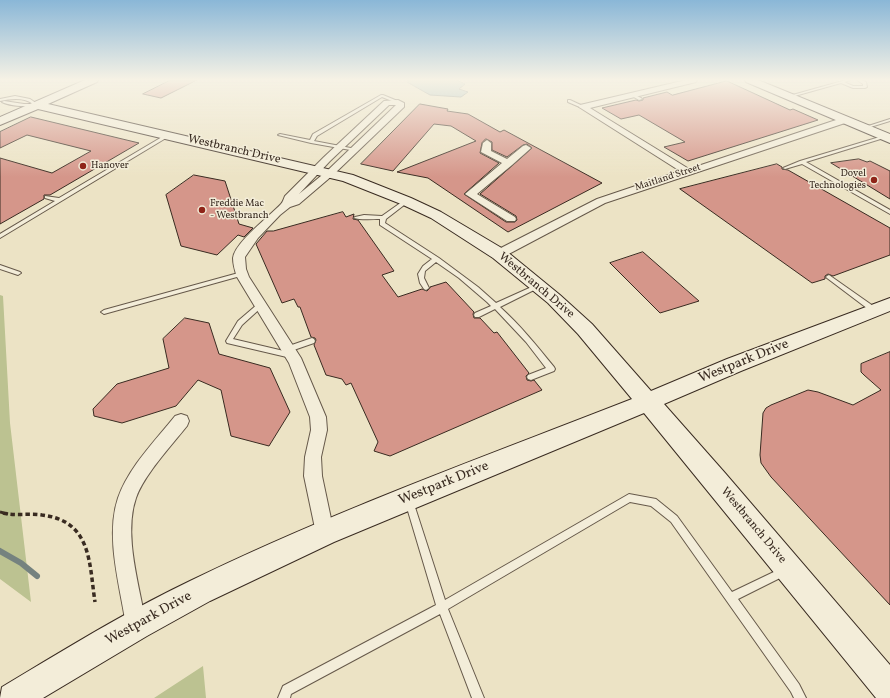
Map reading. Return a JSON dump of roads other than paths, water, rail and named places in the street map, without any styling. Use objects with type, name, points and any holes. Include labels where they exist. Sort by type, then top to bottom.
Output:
[{"type":"street","points":[[0,121],[18,113]]},
{"type":"street","name":"Westbranch Drive","points":[[74,113],[324,171],[378,189],[406,201],[465,232],[499,254],[538,286],[585,329],[890,690]]},
{"type":"street","points":[[324,533],[313,476],[313,457],[319,430],[318,417],[301,373],[290,352],[242,274],[239,264],[239,257],[243,249],[272,218],[286,205],[295,202],[324,171],[340,148],[378,113]]},
{"type":"street","points":[[324,171],[354,150],[393,113]]},
{"type":"street","points":[[592,113],[688,172]]},
{"type":"street","points":[[828,113],[887,138]]},
{"type":"street","name":"Maitland Street","points":[[499,254],[601,201],[845,120]]},
{"type":"street","points":[[487,143],[486,152],[509,163]]},
{"type":"street","points":[[510,219],[470,194],[526,148]]},
{"type":"street","name":"Westpark Drive","points":[[13,698],[136,625],[221,581],[324,533],[647,402],[734,364],[882,307]]},
{"type":"street","points":[[136,625],[123,541],[122,524],[126,500],[133,485],[181,421]]},
{"type":"lane","points":[[311,142],[314,135],[353,113]]},
{"type":"lane","points":[[864,128],[890,120]]},
{"type":"lane","points":[[0,236],[169,135]]},
{"type":"lane","points":[[280,135],[354,150]]},
{"type":"lane","points":[[785,168],[887,138]]},
{"type":"lane","points":[[802,162],[890,212]]},
{"type":"lane","points":[[46,197],[59,200]]},
{"type":"lane","points":[[357,218],[383,218],[406,201]]},
{"type":"lane","points":[[383,218],[381,222],[384,226],[437,259],[494,305],[526,337],[552,369],[531,377]]},
{"type":"lane","points":[[426,288],[421,282],[422,271],[437,259]]},
{"type":"lane","points":[[0,267],[18,273]]},
{"type":"lane","points":[[104,312],[242,274]]},
{"type":"lane","points":[[829,277],[882,307]]},
{"type":"lane","points":[[477,315],[494,305],[538,286]]},
{"type":"lane","points":[[261,305],[240,323],[229,341],[290,352],[312,341]]},
{"type":"lane","points":[[284,698],[287,690],[442,607],[630,498],[653,502],[674,519],[795,688],[800,698]]},
{"type":"lane","points":[[409,499],[442,607],[478,698]]},
{"type":"lane","points":[[730,598],[789,569]]},
{"type":"waterway","points":[[0,551],[21,563],[37,576]]},
{"type":"place","name":"Hanover","points":[[83,166]]},
{"type":"place","name":"Dovel Technologies","points":[[874,180]]},
{"type":"place","name":"Freddie Mac - Westbranch","points":[[202,210]]}]
